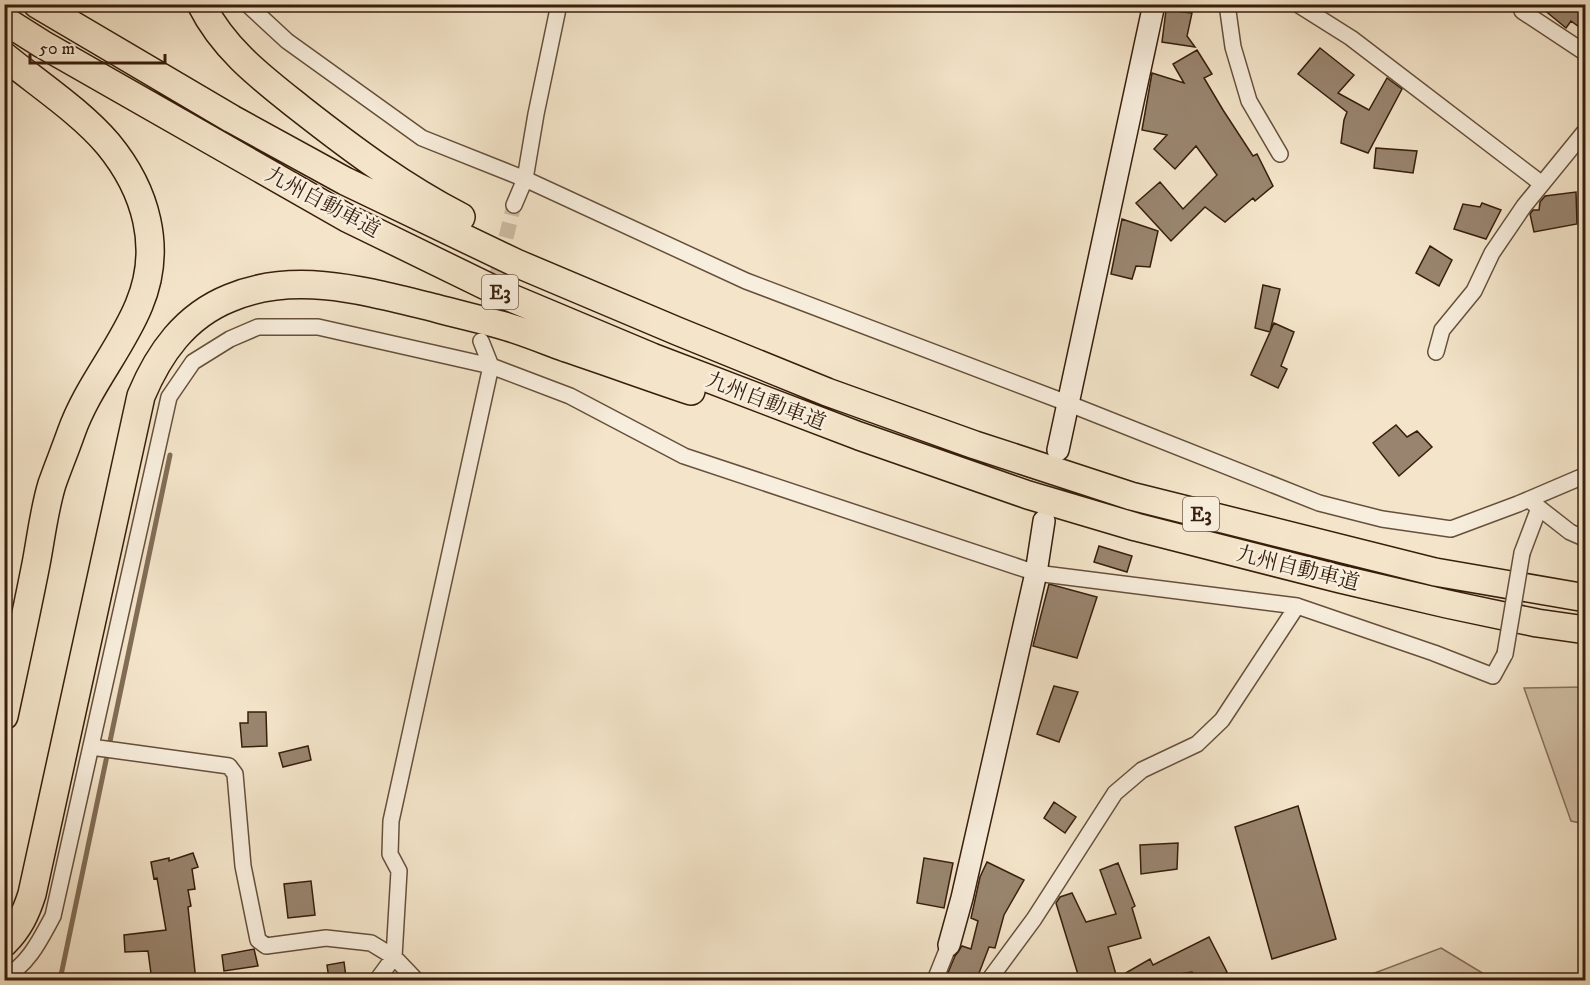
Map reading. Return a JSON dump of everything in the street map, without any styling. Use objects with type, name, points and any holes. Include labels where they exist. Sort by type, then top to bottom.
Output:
[{"type":"highway","name":"九州自動車道","points":[[37,4],[232,119],[345,181],[516,263],[827,392],[975,445],[1131,496],[1435,572],[1586,598]]},
{"type":"highway","points":[[201,4],[209,21],[226,44],[247,66],[353,150],[392,177],[435,203],[523,249],[684,321],[827,392]]},
{"type":"highway","name":"九州自動車道","points":[[4,20],[347,218],[509,297],[684,370],[859,436],[1028,495],[1136,527],[1340,579],[1536,623],[1586,630]]},
{"type":"highway","points":[[4,56],[86,122],[125,168],[141,197],[149,227],[152,255],[148,281],[139,306],[98,376],[72,428],[52,486],[4,716]]},
{"type":"highway","points":[[4,943],[14,934],[25,917],[32,894],[141,396],[151,372],[183,327],[230,297],[259,288],[290,284],[323,285],[383,295],[502,325],[1018,506],[1028,495]]},
{"type":"street","points":[[247,4],[287,41],[422,138],[525,179],[746,281],[1319,503],[1382,519],[1451,529],[1534,504],[1586,476]]},
{"type":"street","points":[[514,205],[525,179],[559,4]]},
{"type":"street","points":[[1058,450],[1154,4]]},
{"type":"street","points":[[1227,4],[1233,47],[1249,101],[1280,154]]},
{"type":"street","points":[[1297,4],[1351,38],[1542,184]]},
{"type":"street","points":[[1522,11],[1584,52],[1586,56]]},
{"type":"street","points":[[1436,352],[1442,330],[1474,291],[1492,253],[1524,206],[1586,130]]},
{"type":"street","points":[[4,977],[14,973],[34,950],[53,916],[169,397],[193,362],[230,339],[258,327],[318,327],[491,366],[570,396],[684,456],[1036,573],[1297,606],[1493,675],[1505,654],[1522,553],[1534,504]]},
{"type":"street","points":[[377,981],[394,957],[399,871],[390,854],[391,821],[491,366],[481,341]]},
{"type":"street","points":[[1534,504],[1570,532],[1586,539]]},
{"type":"street","points":[[935,981],[949,945],[962,898],[1036,573],[1044,521]]},
{"type":"street","points":[[989,981],[1034,920],[1115,793],[1142,770],[1197,744],[1222,720],[1297,606]]},
{"type":"street","points":[[91,747],[229,766],[235,774],[243,866],[258,940],[266,946],[326,939],[371,942],[394,957],[416,981]]},
{"type":"shaded area","points":[[1586,687],[1585,824],[1571,821],[1524,688]]},
{"type":"shaded area","points":[[1441,948],[1494,980],[1356,980]]},
{"type":"building","points":[[1537,4],[1586,4],[1586,32],[1571,21],[1566,28]]},
{"type":"building","points":[[1166,10],[1192,13],[1187,36],[1195,47],[1162,42]]},
{"type":"building","points":[[1320,48],[1354,75],[1338,93],[1369,110],[1387,78],[1402,89],[1368,153],[1341,143],[1347,112],[1298,74]]},
{"type":"building","points":[[1197,50],[1212,74],[1204,78],[1253,156],[1257,154],[1273,186],[1255,201],[1253,198],[1225,222],[1205,207],[1171,241],[1136,203],[1160,182],[1183,209],[1217,175],[1196,146],[1175,169],[1154,149],[1167,135],[1142,130],[1152,73],[1184,83],[1173,64]]},
{"type":"building","points":[[1376,148],[1417,151],[1413,173],[1374,168]]},
{"type":"building","points":[[1576,192],[1577,224],[1534,232],[1530,214],[1533,210],[1539,210],[1540,202],[1545,196]]},
{"type":"building","points":[[1482,203],[1501,210],[1486,239],[1454,229],[1463,204],[1480,207]]},
{"type":"building","points":[[1122,219],[1158,231],[1150,267],[1136,266],[1132,279],[1111,274]]},
{"type":"building","points":[[1430,246],[1452,260],[1439,286],[1416,273]]},
{"type":"building","points":[[1263,285],[1280,289],[1270,332],[1255,328]]},
{"type":"building","points":[[1274,323],[1294,332],[1281,366],[1287,369],[1278,388],[1251,375]]},
{"type":"building","points":[[1396,425],[1407,437],[1417,431],[1432,447],[1399,476],[1373,443]]},
{"type":"building","points":[[1099,546],[1132,556],[1127,572],[1094,562]]},
{"type":"building","points":[[1049,584],[1097,597],[1077,658],[1033,646]]},
{"type":"building","points":[[1054,686],[1078,692],[1059,742],[1037,734]]},
{"type":"building","points":[[248,712],[266,712],[267,746],[242,747],[240,723],[248,723]]},
{"type":"building","points":[[308,746],[311,760],[283,767],[279,753]]},
{"type":"building","points":[[1054,802],[1076,817],[1065,833],[1044,818]]},
{"type":"building","points":[[1298,806],[1336,939],[1272,959],[1235,827]]},
{"type":"building","points":[[1178,843],[1177,869],[1141,874],[1140,845]]},
{"type":"building","points":[[193,853],[198,867],[192,869],[195,889],[188,890],[191,906],[188,907],[196,981],[152,981],[148,951],[125,952],[124,935],[166,930],[157,878],[154,879],[151,862],[169,858],[169,861]]},
{"type":"building","points":[[924,858],[953,863],[944,908],[917,903]]},
{"type":"building","points":[[987,862],[1024,880],[1004,915],[995,948],[989,947],[976,981],[960,981],[947,975],[962,946],[971,949],[978,921],[971,918],[980,877]]},
{"type":"building","points":[[1118,863],[1135,906],[1132,908],[1141,938],[1108,947],[1117,978],[1150,959],[1153,965],[1209,937],[1227,972],[1214,981],[1196,981],[1192,972],[1159,977],[1159,981],[1080,981],[1056,903],[1060,897],[1072,893],[1086,922],[1116,914],[1100,870]]},
{"type":"building","points":[[311,881],[315,915],[288,918],[284,884]]},
{"type":"building","points":[[254,949],[258,966],[224,971],[222,955]]},
{"type":"building","points":[[344,962],[346,977],[329,979],[327,965]]},
{"type":"waterway","points":[[60,980],[170,455]]},
{"type":"tunnel","points":[[484,327],[514,205]]}]
